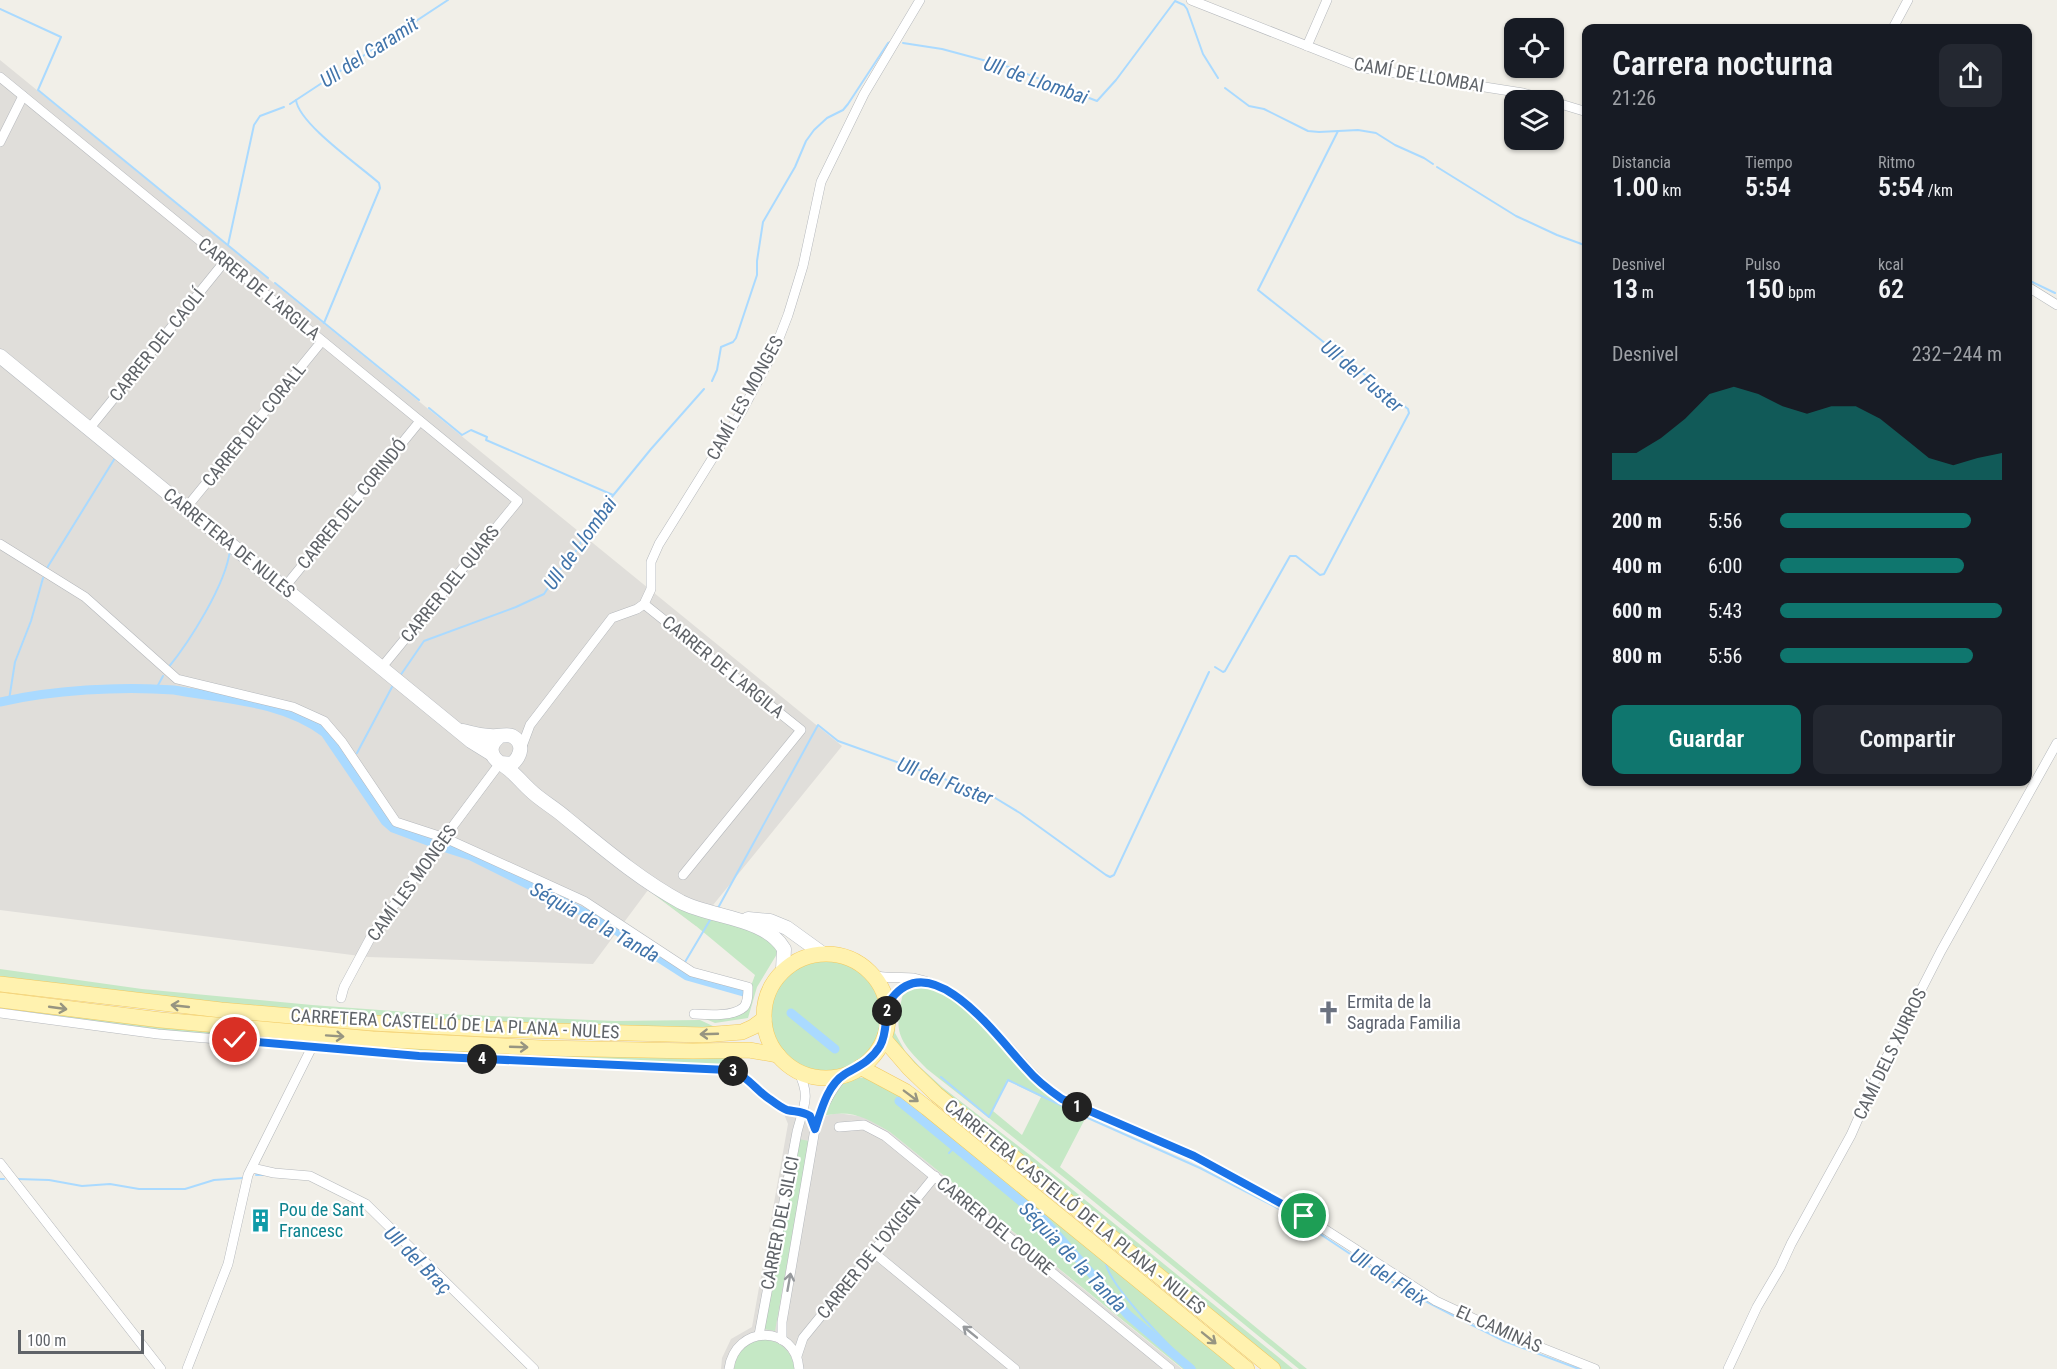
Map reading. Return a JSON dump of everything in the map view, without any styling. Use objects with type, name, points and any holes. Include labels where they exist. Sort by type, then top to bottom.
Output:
[{"type":"main road","name":"CARRETERA DE NULES","points":[[0,356],[382,667],[496,763],[514,772],[531,791],[548,802],[632,872],[686,904],[734,918],[769,933],[784,949],[783,970]]},
{"type":"main road","name":"CARRETERA DE NULES","points":[[458,730],[476,735],[505,736]]},
{"type":"main road","points":[[505,736],[518,741],[521,750],[519,758],[512,764],[496,763],[491,747],[494,741],[505,736]]},
{"type":"main road","name":"CARRETERA DE NULES","points":[[521,750],[526,773],[548,802]]},
{"type":"main road","name":"CARRETERA DE NULES","points":[[734,918],[770,921],[787,928],[823,954]]},
{"type":"main road","points":[[823,954],[850,958],[872,974],[881,988],[887,1006],[887,1022],[884,1039],[873,1055],[860,1067],[844,1075],[820,1077],[809,1076],[798,1071],[778,1055],[769,1039],[764,1019],[767,995],[783,970],[802,959],[823,954]]},
{"type":"main road","name":"CARRETERA CASTELLÓ DE LA PLANA - NULES","points":[[0,984],[220,1010],[372,1023],[484,1029],[703,1035],[742,1032],[764,1019]]},
{"type":"main road","name":"CARRETERA CASTELLÓ DE LA PLANA - NULES","points":[[0,1000],[161,1020],[385,1040],[542,1048],[749,1050],[778,1055]]},
{"type":"main road","name":"CARRETERA CASTELLÓ DE LA PLANA - NULES","points":[[884,1039],[936,1094],[1273,1369]]},
{"type":"main road","name":"CARRETERA CASTELLÓ DE LA PLANA - NULES","points":[[860,1067],[887,1081],[920,1103],[1247,1369]]},
{"type":"street","name":"CAMÍ LES MONGES","points":[[644,604],[651,589],[651,562],[659,543],[742,411],[774,351],[803,266],[821,182],[864,94],[920,0]]},
{"type":"street","name":"CAMÍ DE LLOMBAI","points":[[1191,0],[1363,68],[1504,90]]},
{"type":"street","points":[[1307,46],[1328,0]]},
{"type":"street","points":[[1895,24],[1908,0]]},
{"type":"street","name":"CARRER DE L'ARGILA","points":[[0,77],[518,501]]},
{"type":"street","points":[[0,142],[23,96]]},
{"type":"street","points":[[1564,105],[1582,110]]},
{"type":"street","name":"CARRER DEL CAOLÍ","points":[[89,429],[225,261]]},
{"type":"street","points":[[2032,289],[2057,305]]},
{"type":"street","name":"CARRER DEL CORALL","points":[[186,508],[322,341]]},
{"type":"street","name":"CARRER DEL CORINDÓ","points":[[284,588],[420,421]]},
{"type":"street","name":"CARRER DEL QUARS","points":[[382,667],[518,501]]},
{"type":"street","points":[[0,544],[85,597],[177,679],[293,707],[324,721],[342,742],[396,822],[445,838],[584,902],[692,972],[748,987],[747,1000],[743,1008],[713,1015],[694,1014]]},
{"type":"street","points":[[521,750],[530,725],[612,618],[644,604]]},
{"type":"street","name":"CARRER DE L'ARGILA","points":[[644,604],[801,730],[683,875]]},
{"type":"street","points":[[505,736],[530,725]]},
{"type":"street","name":"CAMÍ DELS XURROS","points":[[1728,1369],[1757,1307],[1851,1135],[1876,1078],[1941,951],[2057,742]]},
{"type":"street","name":"CAMÍ LES MONGES","points":[[341,998],[344,987],[373,933],[445,838],[496,763]]},
{"type":"street","name":"EL CAMINÀS","points":[[872,974],[880,977],[914,978],[954,995],[974,1010],[1046,1088],[1062,1099],[1194,1156],[1228,1174],[1304,1216],[1436,1301],[1509,1335],[1595,1369]]},
{"type":"street","points":[[887,1006],[900,989],[906,985],[923,982]]},
{"type":"street","points":[[0,1013],[158,1034],[419,1056],[735,1071],[768,1098],[788,1110],[793,1117],[797,1132]]},
{"type":"street","points":[[187,1369],[228,1264],[248,1175],[312,1047]]},
{"type":"street","name":"CARRER DEL SILICI","points":[[759,1335],[806,1093],[798,1071]]},
{"type":"street","name":"CARRER DEL SILICI","points":[[785,1342],[782,1322],[815,1129],[831,1089],[844,1075]]},
{"type":"street","points":[[788,1110],[802,1111],[810,1116],[815,1129]]},
{"type":"street","name":"CARRER DEL COURE","points":[[839,1126],[864,1125],[885,1136],[1167,1368]]},
{"type":"street","points":[[0,1163],[161,1369]]},
{"type":"street","points":[[252,1168],[274,1173],[310,1176],[366,1204],[534,1369]]},
{"type":"street","name":"CARRER DE L'OXIGEN","points":[[796,1356],[803,1338],[934,1176]]},
{"type":"street","points":[[1,1183],[12,1181]]},
{"type":"street","points":[[873,1252],[1016,1369]]},
{"type":"street","points":[[729,1369],[732,1356],[738,1346],[748,1338],[759,1335],[771,1335],[785,1342],[796,1356],[799,1369]]},
{"type":"street","name":"CARRER DE L'OXIGEN","points":[[785,1342],[803,1338]]},
{"type":"shaded area","points":[[0,60],[842,746],[696,926],[648,890],[593,964],[368,957],[0,910]]},
{"type":"shaded area","points":[[837,1113],[865,1117],[890,1132],[1182,1369],[721,1369],[722,1358],[731,1339],[752,1327],[788,1124],[784,1114],[821,1117]]},
{"type":"green space","points":[[648,890],[753,928],[780,949],[757,987],[748,1018],[715,1023],[701,1017],[743,1008],[755,975]]},
{"type":"green space","points":[[826,960],[847,965],[865,977],[877,995],[882,1016],[877,1037],[865,1055],[847,1067],[826,1072],[805,1067],[787,1055],[775,1037],[770,1016],[775,995],[787,977],[805,965]]},
{"type":"green space","points":[[0,969],[142,989],[312,1005],[420,1013],[615,1021],[700,1020],[715,1027],[735,1025],[735,1028],[571,1028],[309,1013],[0,979]]},
{"type":"green space","points":[[922,984],[935,987],[973,1012],[1061,1102],[1087,1115],[1060,1167],[1307,1369],[1299,1369],[927,1069],[909,1050],[900,1034],[899,1016],[904,990]],"holes":[[[1007,1080],[1041,1097],[1022,1135],[993,1111]]]},
{"type":"green space","points":[[900,995],[896,1005],[895,1033],[905,1051],[919,1066],[942,1087],[1030,1155],[1293,1369],[1280,1369],[948,1098],[893,1041],[891,1010]]},
{"type":"green space","points":[[0,1006],[55,1013],[734,1055],[733,1065],[736,1069],[707,1064],[436,1053],[222,1038],[0,1011]]},
{"type":"green space","points":[[855,1077],[865,1078],[891,1088],[1240,1369],[1183,1369],[890,1132],[873,1122],[850,1114],[822,1116],[842,1082]]},
{"type":"green space","points":[[799,1139],[809,1141],[775,1331],[764,1329]]},
{"type":"green space","points":[[760,1339],[773,1341],[783,1347],[791,1356],[795,1369],[734,1369],[742,1350],[750,1343]]},
{"type":"waterway","name":"Ull del Caramit","points":[[290,104],[448,0]]},
{"type":"waterway","name":"Ull de Llombai","points":[[903,43],[942,49],[1009,67],[1097,101],[1116,80],[1175,1],[1187,9],[1203,54],[1218,78]]},
{"type":"waterway","points":[[0,9],[61,37],[38,90],[268,278]]},
{"type":"waterway","name":"Ull de Llombai","points":[[712,381],[717,370],[721,347],[733,342],[736,338],[757,275],[763,222],[795,167],[806,141],[827,118],[843,110],[888,43],[891,42]]},
{"type":"waterway","name":"Ull de Llombai","points":[[1225,88],[1249,106],[1264,109],[1308,131],[1358,130],[1376,133],[1433,164]]},
{"type":"waterway","points":[[296,100],[308,121],[379,183],[380,188],[324,323]]},
{"type":"waterway","name":"Ull del Caramit","points":[[228,245],[254,125],[260,116],[284,107]]},
{"type":"waterway","name":"Ull del Fuster","points":[[1215,667],[1225,671],[1290,556],[1296,556],[1320,575],[1324,574],[1409,413],[1408,409],[1258,290],[1338,131]]},
{"type":"waterway","name":"Ull de Llombai","points":[[1437,167],[1516,216],[1582,244]]},
{"type":"waterway","name":"Ull de Llombai","points":[[2032,282],[2055,293]]},
{"type":"waterway","points":[[275,283],[419,400]]},
{"type":"waterway","name":"Ull de Llombai","points":[[400,676],[424,641],[516,607],[544,594],[561,568],[571,560],[602,509],[704,389]]},
{"type":"waterway","points":[[429,408],[462,435],[471,430],[487,437],[486,440],[613,495]]},
{"type":"waterway","name":"Ull del Caramit","points":[[47,568],[115,458]]},
{"type":"waterway","points":[[168,668],[196,628],[214,595],[222,579],[230,550]]},
{"type":"waterway","name":"Ull del Caramit","points":[[9,700],[15,662],[31,621],[43,578]]},
{"type":"waterway","name":"Ull del Fuster","points":[[718,908],[818,725],[838,741],[992,796],[1020,813],[1110,877],[1114,875],[1209,672]]},
{"type":"waterway","points":[[156,689],[163,676]]},
{"type":"waterway","name":"Séquia de la Tanda","points":[[0,699],[63,689],[149,686],[199,690],[247,700]]},
{"type":"waterway","name":"Ull de Llombai","points":[[357,753],[392,687]]},
{"type":"waterway","name":"Séquia de la Tanda","points":[[0,702],[64,692],[153,689],[233,699],[291,714],[325,733],[385,821],[393,828],[436,844]]},
{"type":"waterway","name":"Séquia de la Tanda","points":[[287,710],[316,722],[327,733],[391,822]]},
{"type":"waterway","name":"Séquia de la Tanda","points":[[401,828],[435,841]]},
{"type":"waterway","name":"Séquia de la Tanda","points":[[443,847],[471,856],[603,922],[687,976],[747,993]]},
{"type":"waterway","name":"Séquia de la Tanda","points":[[449,847],[466,852]]},
{"type":"waterway","name":"Séquia de la Tanda","points":[[499,867],[608,922],[610,926]]},
{"type":"waterway","name":"Ull del Fuster","points":[[685,962],[710,920]]},
{"type":"waterway","name":"Séquia de la Tanda","points":[[791,1013],[835,1049]]},
{"type":"waterway","name":"Ull del Fleix","points":[[941,1077],[989,1117],[1008,1080],[1200,1168],[1293,1216],[1406,1291],[1460,1319],[1504,1341],[1579,1369]]},
{"type":"waterway","name":"Séquia de la Tanda","points":[[899,1101],[1044,1220],[1128,1315],[1191,1369]]},
{"type":"waterway","name":"Séquia de la Tanda","points":[[949,1153],[953,1149],[1038,1220],[1064,1245],[1127,1317],[1129,1316]]},
{"type":"waterway","name":"Ull del Braç","points":[[256,1175],[265,1175]]},
{"type":"waterway","name":"Ull del Braç","points":[[17,1179],[49,1180],[82,1186],[110,1184],[139,1189],[185,1189],[214,1180],[243,1178]]},
{"type":"waterway","points":[[1106,1264],[1110,1275],[1131,1304],[1195,1369]]},
{"type":"place","name":"Ermita de la Sagrada Familia","points":[[1329,1012]]},
{"type":"place","name":"Pou de Sant Francesc","points":[[261,1220]]},
{"type":"route","points":[[235,1040],[419,1056],[735,1071],[771,1101],[788,1110],[802,1111],[810,1116],[815,1129],[831,1089],[844,1075],[866,1062],[879,1048],[884,1039],[887,1006],[891,999],[906,985],[923,982],[954,995],[974,1010],[1028,1070],[1046,1088],[1062,1099],[1078,1108],[1194,1156],[1304,1216]]}]
